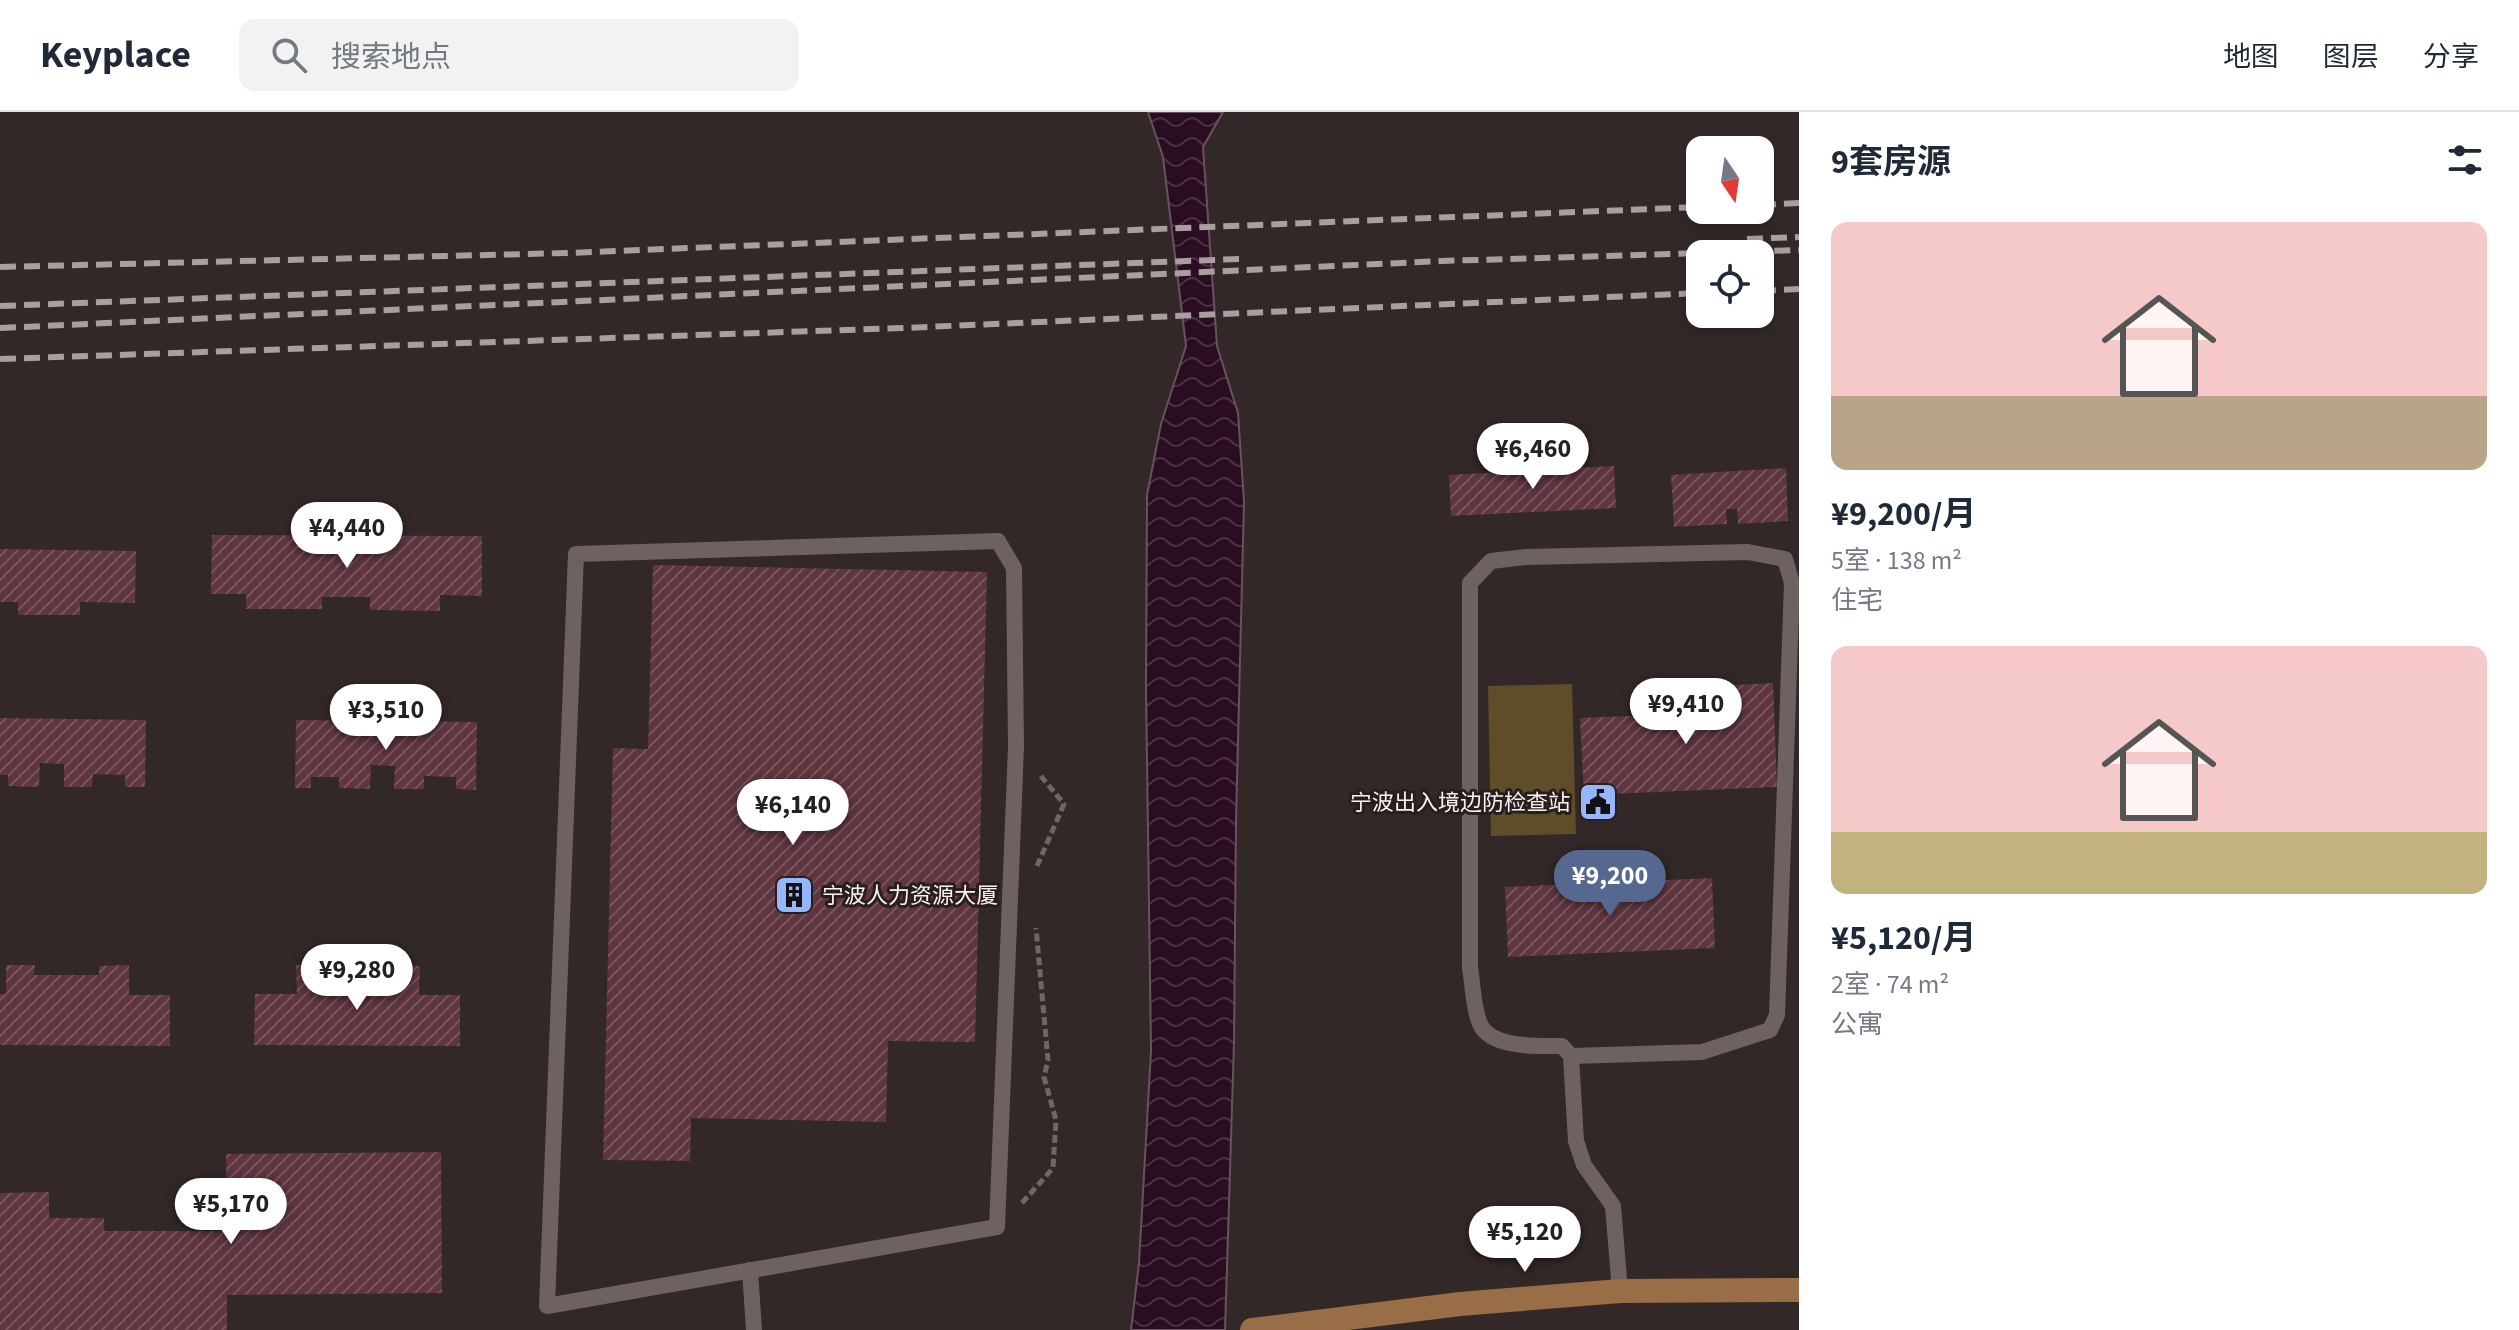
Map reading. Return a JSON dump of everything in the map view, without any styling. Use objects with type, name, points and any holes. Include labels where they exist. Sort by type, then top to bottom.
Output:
[{"type":"main road","points":[[1254,1330],[1460,1304],[1620,1291],[1799,1290]]},
{"type":"lane","points":[[998,541],[1014,568],[1016,747],[997,1227],[547,1306],[576,554],[998,541]]},
{"type":"lane","points":[[1571,1056],[1702,1052],[1770,1030],[1777,1015],[1792,583],[1785,559],[1748,552],[1526,557],[1491,561],[1470,583],[1470,968],[1480,1025],[1487,1033],[1514,1045],[1562,1046],[1571,1056],[1576,1141],[1584,1165],[1613,1206],[1620,1291]]},
{"type":"lane","points":[[750,1270],[754,1330]]},
{"type":"path","points":[[1016,747],[1064,804],[1037,866],[1036,882]]},
{"type":"path","points":[[997,1227],[1053,1168],[1056,1120],[1044,1077],[1048,1060],[1034,913]]},
{"type":"shaded area","points":[[1572,684],[1576,834],[1491,836],[1488,686]]},
{"type":"water","points":[[1148,112],[1223,112],[1203,147],[1217,346],[1238,413],[1244,502],[1234,1043],[1225,1330],[1131,1330],[1139,1263],[1151,1051],[1147,495],[1161,424],[1186,346],[1163,157]]},
{"type":"building","points":[[1614,466],[1616,508],[1451,516],[1449,475]]},
{"type":"building","points":[[1786,468],[1788,521],[1738,524],[1737,509],[1726,509],[1727,524],[1674,527],[1671,475]]},
{"type":"building","points":[[212,535],[482,536],[482,596],[440,595],[440,611],[370,610],[370,597],[322,597],[322,609],[246,609],[246,594],[211,594]]},
{"type":"building","points":[[0,549],[136,551],[135,603],[80,602],[80,615],[18,615],[18,602],[0,602]]},
{"type":"building","name":"宁波人力资源大厦","points":[[653,565],[987,572],[975,1042],[888,1041],[886,1122],[691,1118],[690,1161],[603,1160],[613,748],[648,749]]},
{"type":"building","points":[[1773,683],[1777,787],[1584,795],[1580,718],[1699,713],[1698,687]]},
{"type":"building","points":[[0,718],[146,720],[145,787],[125,787],[125,775],[93,774],[92,787],[64,787],[64,764],[40,763],[39,787],[8,786],[8,775],[0,775]]},
{"type":"building","points":[[296,720],[477,722],[476,790],[456,789],[456,777],[424,776],[424,789],[394,789],[395,766],[371,765],[370,789],[339,788],[339,777],[311,777],[311,788],[295,788]]},
{"type":"building","points":[[1712,878],[1715,948],[1508,957],[1505,887]]},
{"type":"building","points":[[6,965],[35,965],[34,975],[99,975],[99,966],[129,965],[129,995],[170,995],[170,1046],[0,1045],[0,994],[6,994]]},
{"type":"building","points":[[296,965],[325,966],[325,975],[389,975],[390,966],[420,966],[419,995],[460,995],[460,1046],[254,1045],[255,994],[297,994]]},
{"type":"building","points":[[441,1152],[442,1293],[227,1295],[227,1330],[0,1330],[0,1193],[49,1192],[49,1218],[104,1218],[104,1231],[227,1231],[226,1154]]},
{"type":"railway","points":[[1774,204],[1799,203]]},
{"type":"railway","points":[[0,267],[567,253],[1686,208]]},
{"type":"railway","points":[[1747,239],[1799,237]]},
{"type":"railway","points":[[0,328],[1442,261],[1799,250]]},
{"type":"railway","points":[[0,306],[1239,259]]},
{"type":"railway","points":[[1774,290],[1799,289]]},
{"type":"railway","points":[[0,359],[903,328],[1686,294]]},
{"type":"place","name":"宁波出入境边防检查站","points":[[1598,802]]},
{"type":"place","name":"宁波人力资源大厦","points":[[794,895]]}]
